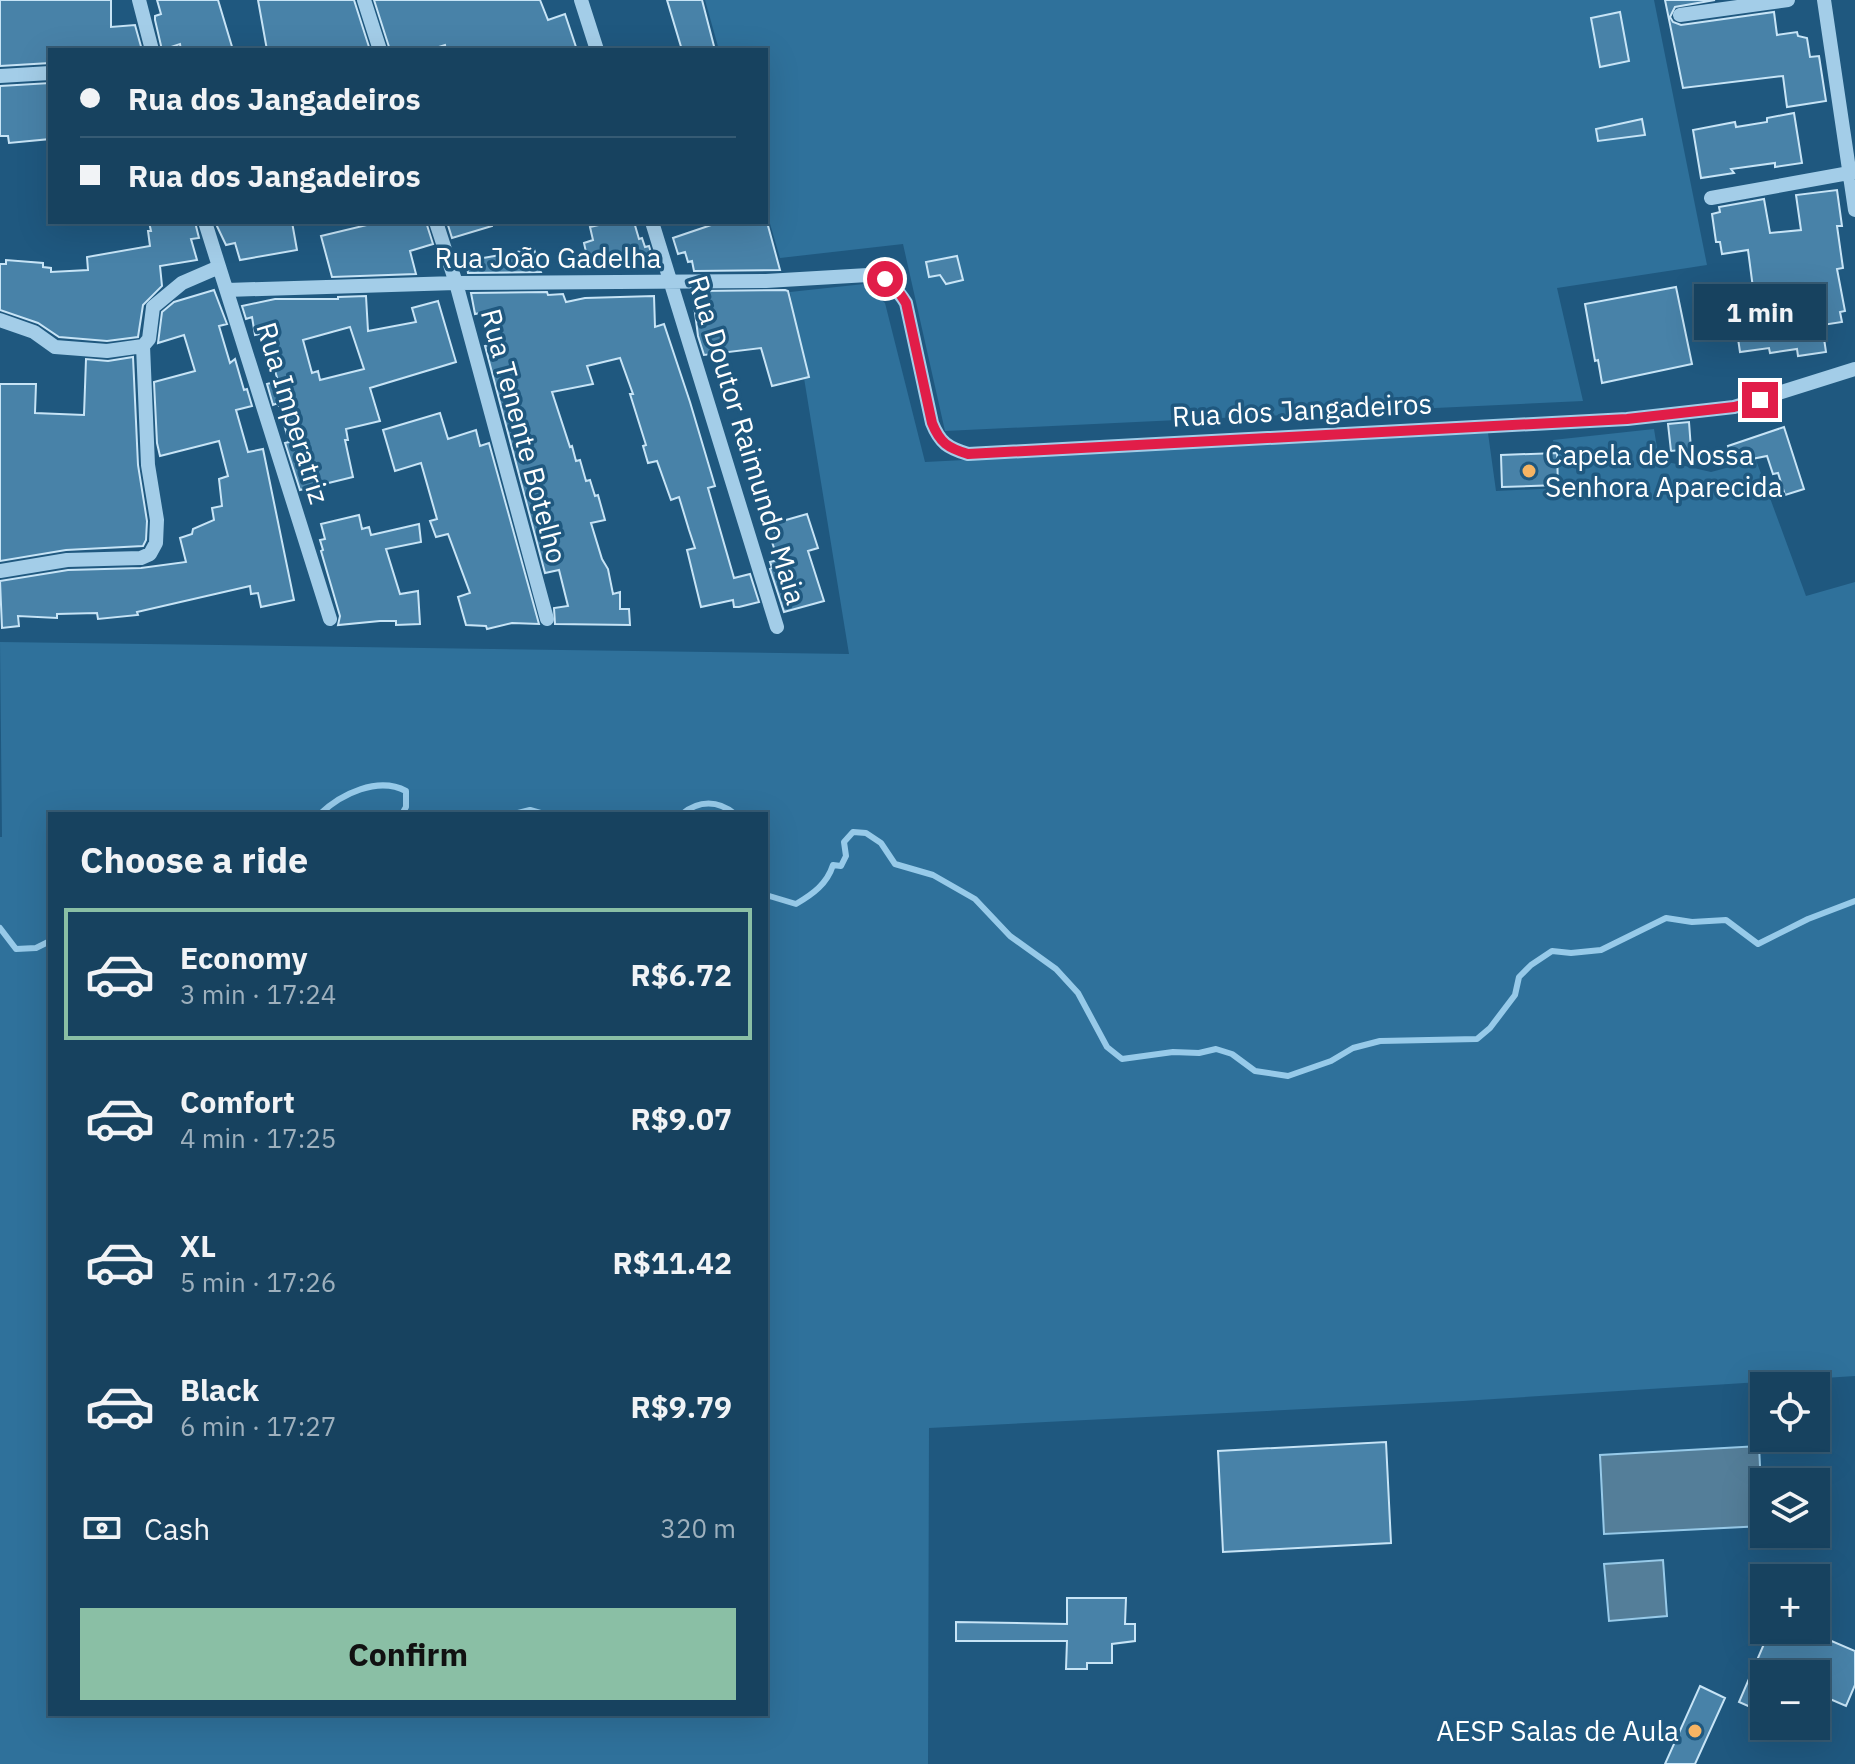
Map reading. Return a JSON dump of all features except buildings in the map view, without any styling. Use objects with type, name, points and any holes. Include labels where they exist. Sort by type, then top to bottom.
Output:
[{"type":"street","points":[[139,0],[151,48]]},
{"type":"street","points":[[364,0],[379,48]]},
{"type":"street","points":[[581,0],[596,48]]},
{"type":"street","points":[[1680,15],[1788,0]]},
{"type":"street","points":[[1824,0],[1852,173],[1855,210]]},
{"type":"street","points":[[0,76],[48,73]]},
{"type":"street","points":[[1711,198],[1852,173]]},
{"type":"street","name":"Rua Imperatriz","points":[[206,224],[330,619]]},
{"type":"street","name":"Rua Tenente Botelho","points":[[437,224],[456,283],[547,619]]},
{"type":"street","name":"Rua Doutor Raimundo Maia","points":[[653,224],[777,627]]},
{"type":"street","points":[[0,320],[34,332],[55,347],[107,351],[143,346],[149,339],[153,307],[182,283],[219,267]]},
{"type":"street","name":"Rua João Gadelha","points":[[227,290],[456,283],[672,283],[868,275]]},
{"type":"street","name":"Rua dos Jangadeiros","points":[[868,275],[885,279],[897,289],[906,303],[938,439],[948,448],[968,454],[1627,419],[1734,407],[1855,369]]},
{"type":"street","points":[[0,571],[67,560],[135,558],[150,554],[156,543],[157,520],[148,465],[143,346]]},
{"type":"shaded area","points":[[705,0],[1654,0],[1707,265],[1557,288],[1583,401],[945,431],[903,244],[780,258],[768,217],[768,48],[718,48]]},
{"type":"shaded area","points":[[864,284],[885,303],[925,462],[1488,433],[1496,491],[1561,488],[1553,440],[1654,429],[1659,460],[1711,472],[1756,460],[1806,596],[1855,582],[1855,1376],[1830,1378],[1830,1372],[1750,1372],[1750,1383],[1463,1401],[929,1428],[928,1764],[0,1764],[0,642],[849,654],[790,292]]},
{"type":"shaded area","points":[[1750,1447],[1750,1452],[1759,1452],[1760,1468],[1750,1468],[1750,1527],[1604,1534],[1600,1455]]},
{"type":"shaded area","points":[[1663,1560],[1667,1616],[1609,1621],[1604,1564]]},
{"type":"waterway","points":[[323,812],[360,789],[384,785],[406,791],[403,812]]},
{"type":"waterway","points":[[685,812],[702,804],[715,804],[732,812]]},
{"type":"waterway","points":[[522,812],[537,812]]},
{"type":"waterway","points":[[768,896],[796,904],[823,883],[833,865],[841,866],[846,856],[844,842],[853,832],[866,833],[881,843],[895,864],[933,875],[975,899],[1010,936],[1056,969],[1078,993],[1107,1047],[1122,1059],[1216,1049],[1232,1054],[1255,1071],[1288,1076],[1331,1061],[1353,1048],[1380,1041],[1477,1039],[1490,1028],[1515,995],[1519,977],[1552,951],[1601,950],[1666,918],[1692,922],[1726,920],[1758,944],[1808,919],[1855,901]]},
{"type":"waterway","points":[[0,928],[16,949],[36,948],[48,942]]},
{"type":"place","name":"Capela de Nossa Senhora Aparecida","points":[[1529,471]]},
{"type":"place","name":"AESP Salas de Aula","points":[[1695,1731]]},
{"type":"route","points":[[885,279],[897,289],[906,303],[938,439],[948,448],[968,454],[1627,419],[1734,407],[1760,400]]}]
